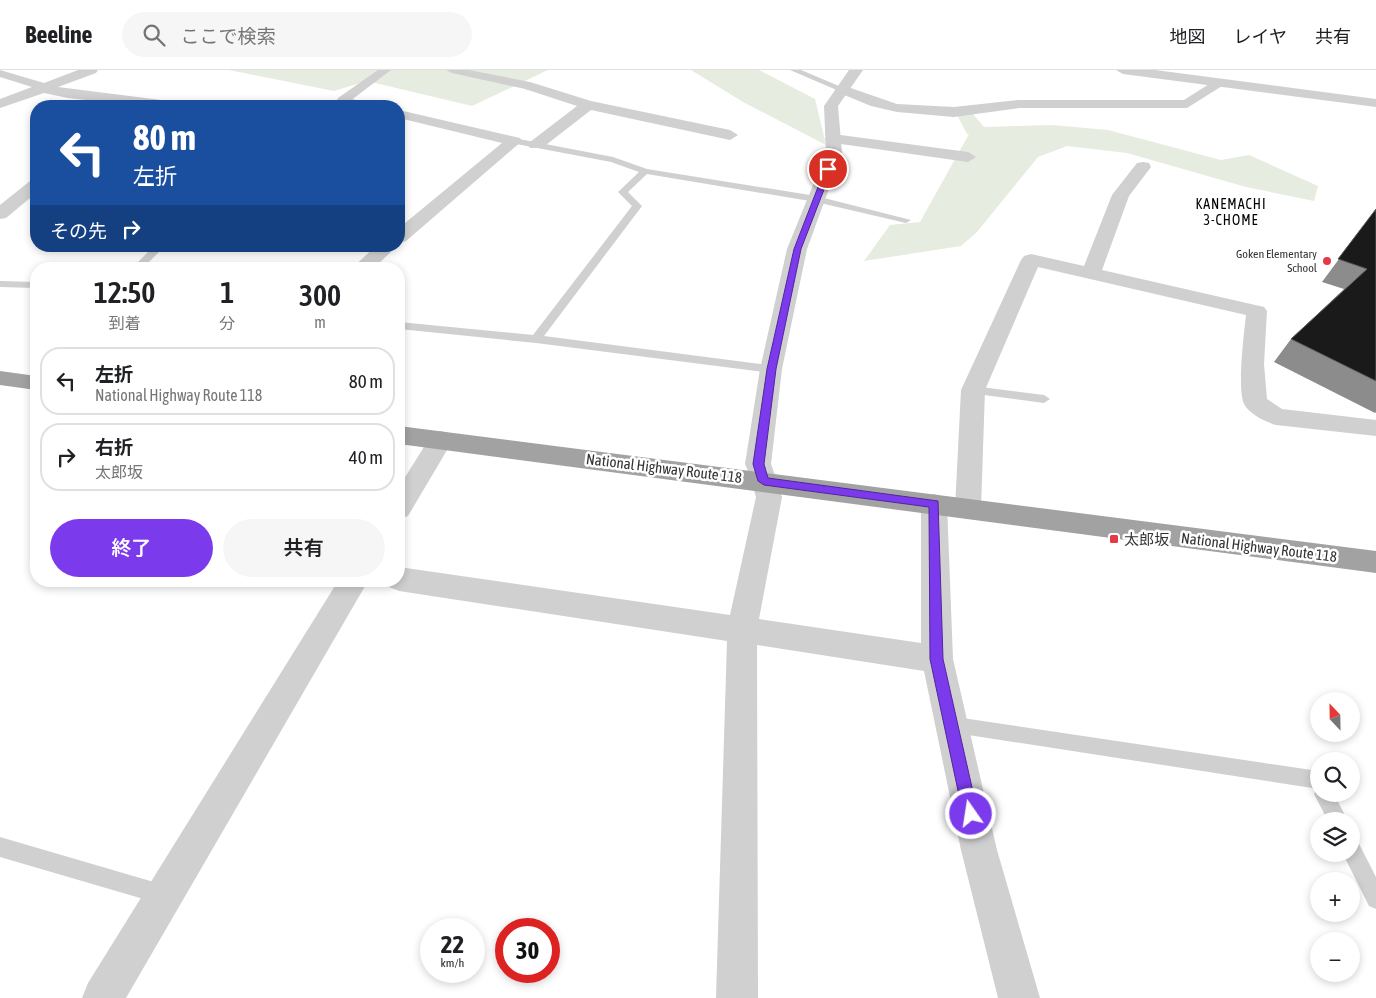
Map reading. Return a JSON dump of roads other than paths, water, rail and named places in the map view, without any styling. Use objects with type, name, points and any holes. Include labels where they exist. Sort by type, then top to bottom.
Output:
[{"type":"highway","points":[[0,378],[30,380]]},
{"type":"highway","name":"National Highway Route 118","points":[[405,436],[1376,562]]},
{"type":"street","points":[[0,104],[91,70]]},
{"type":"street","points":[[344,100],[386,70]]},
{"type":"street","points":[[452,70],[530,86],[588,105],[730,135]]},
{"type":"street","points":[[737,998],[742,629],[769,497],[758,464],[772,369],[798,249],[834,154],[831,106],[856,70]]},
{"type":"street","points":[[1123,70],[1376,103]]},
{"type":"street","points":[[0,73],[37,84],[43,88],[112,100]]},
{"type":"street","points":[[842,90],[876,103],[958,118],[1019,104],[1188,104],[1217,83]]},
{"type":"street","points":[[536,145],[588,105]]},
{"type":"street","points":[[405,115],[514,141]]},
{"type":"street","points":[[833,139],[968,157]]},
{"type":"street","points":[[960,172],[968,157],[965,140]]},
{"type":"street","points":[[405,232],[514,141]]},
{"type":"street","points":[[1090,272],[1121,195],[1143,166]]},
{"type":"street","points":[[0,214],[30,190]]},
{"type":"street","points":[[369,262],[381,252]]},
{"type":"street","points":[[968,508],[973,390],[1031,260],[1257,311],[1253,364],[1255,402],[1276,417],[1376,428]]},
{"type":"street","points":[[405,499],[441,440]]},
{"type":"street","points":[[934,504],[937,659],[979,850],[1019,998]]},
{"type":"street","points":[[405,580],[937,659]]},
{"type":"street","points":[[103,998],[350,587]]},
{"type":"lane","points":[[794,70],[842,90]]},
{"type":"lane","points":[[514,141],[613,160],[645,171],[816,199],[906,220]]},
{"type":"lane","points":[[536,339],[637,206],[623,192],[645,171]]},
{"type":"lane","points":[[143,262],[154,252]]},
{"type":"lane","points":[[0,284],[30,284]]},
{"type":"lane","points":[[405,327],[536,339],[772,369]]},
{"type":"lane","points":[[973,390],[1044,398]]},
{"type":"lane","points":[[950,724],[1310,779]]},
{"type":"lane","points":[[0,847],[164,895]]},
{"type":"lane","points":[[1357,862],[1376,899]]},
{"type":"place","name":"Goken Elementary School","points":[[1327,261]]},
{"type":"place","name":"太郎坂","points":[[1114,539]]},
{"type":"district","name":"KANEMACHI 3-CHOME","points":[[1231,212]]}]
